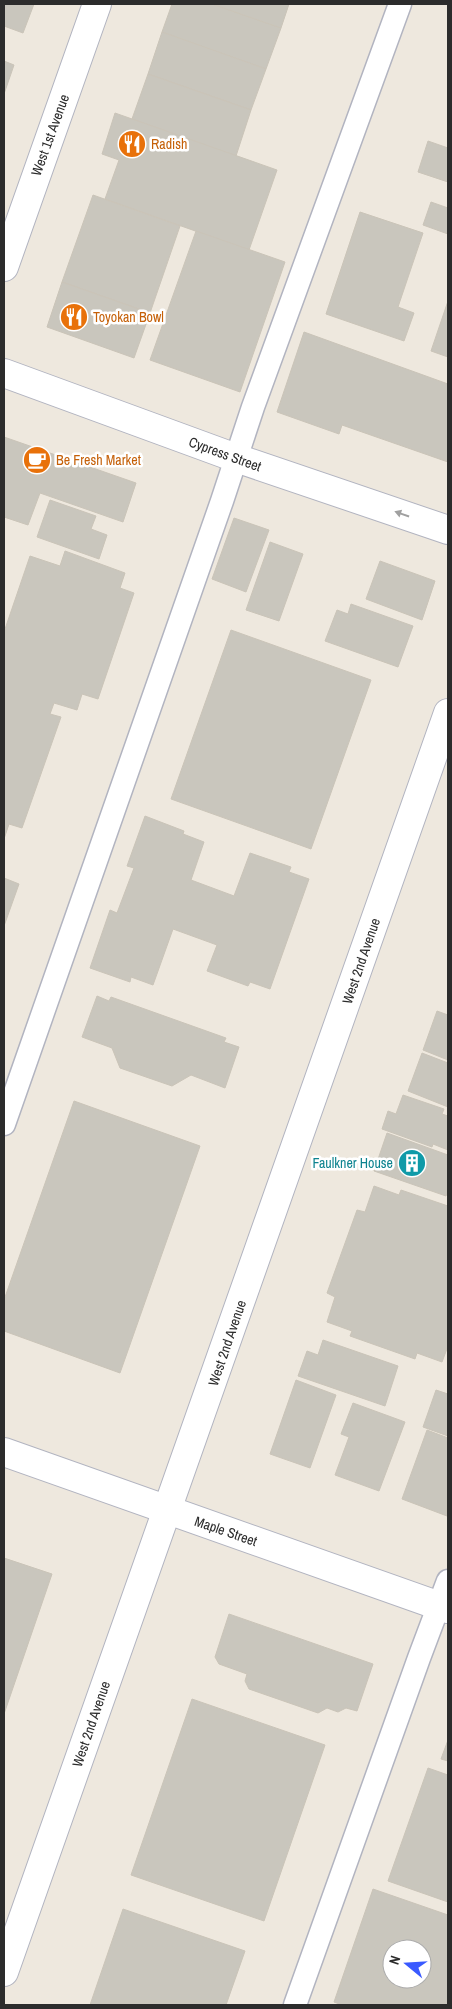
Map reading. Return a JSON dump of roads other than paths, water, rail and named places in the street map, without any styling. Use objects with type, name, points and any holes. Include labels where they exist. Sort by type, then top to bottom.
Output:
[{"type":"street","name":"West 1st Avenue","points":[[4,267],[97,4]]},
{"type":"street","name":"Cypress Street","points":[[4,373],[236,458],[448,530]]},
{"type":"street","name":"West 2nd Avenue","points":[[4,1972],[448,713]]},
{"type":"street","name":"Maple Street","points":[[4,1452],[444,1608]]},
{"type":"lane","points":[[4,1124],[256,397],[400,4]]},
{"type":"lane","points":[[295,2005],[444,1608],[448,1581]]},
{"type":"place","name":"Radish","points":[[132,144]]},
{"type":"place","name":"Toyokan Bowl","points":[[74,317]]},
{"type":"place","name":"Be Fresh Market","points":[[37,460]]},
{"type":"place","name":"Faulkner House","points":[[412,1163]]}]
